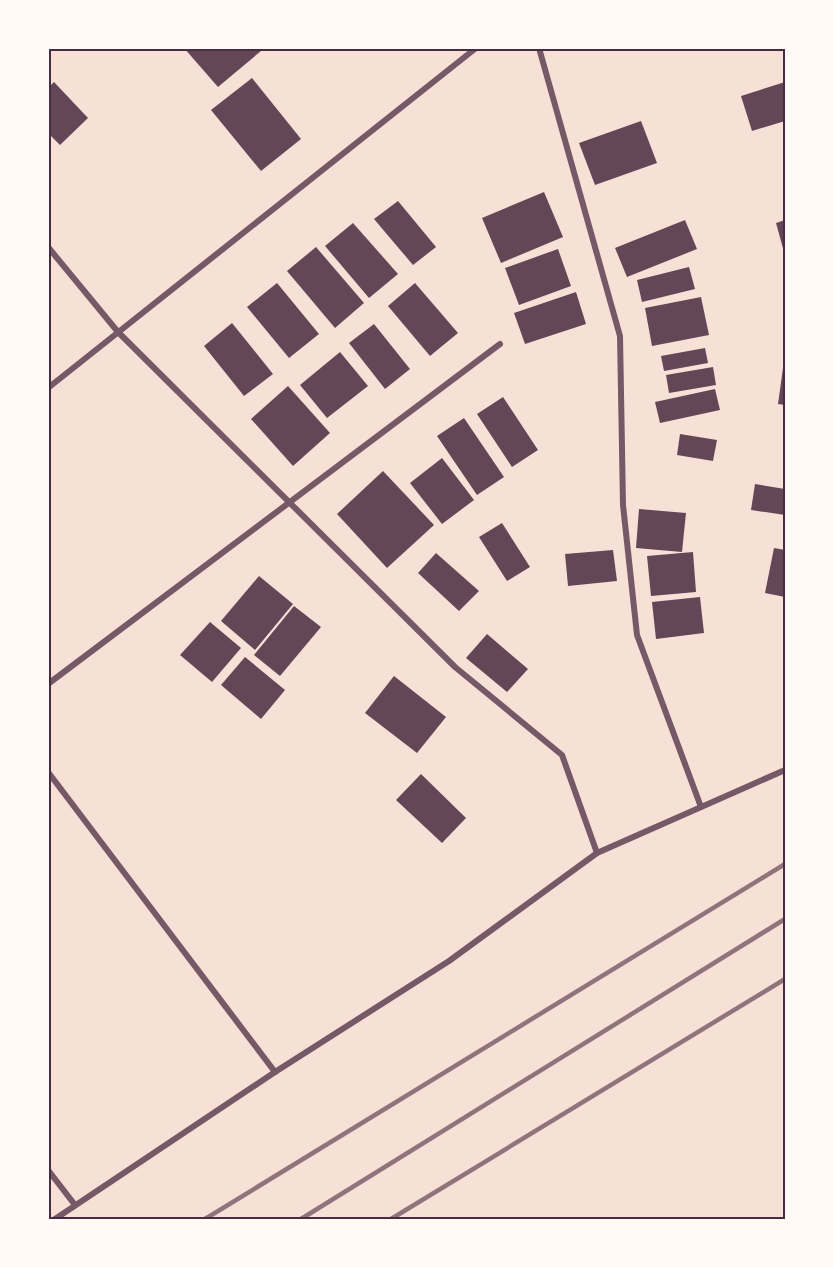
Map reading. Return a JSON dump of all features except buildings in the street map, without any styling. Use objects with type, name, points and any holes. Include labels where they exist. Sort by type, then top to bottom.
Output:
[{"type":"street","points":[[48,388],[476,48]]},
{"type":"street","points":[[539,48],[620,336],[623,505],[637,635],[701,807]]},
{"type":"street","points":[[48,247],[118,332],[455,667],[562,756],[597,853]]},
{"type":"street","points":[[48,684],[500,344]]},
{"type":"street","points":[[55,1219],[275,1072],[449,961],[597,853],[785,770]]},
{"type":"street","points":[[48,772],[275,1072]]},
{"type":"street","points":[[48,1170],[75,1204]]},
{"type":"railway","points":[[205,1219],[785,864]]},
{"type":"railway","points":[[301,1219],[785,919]]},
{"type":"railway","points":[[391,1219],[785,979]]}]
